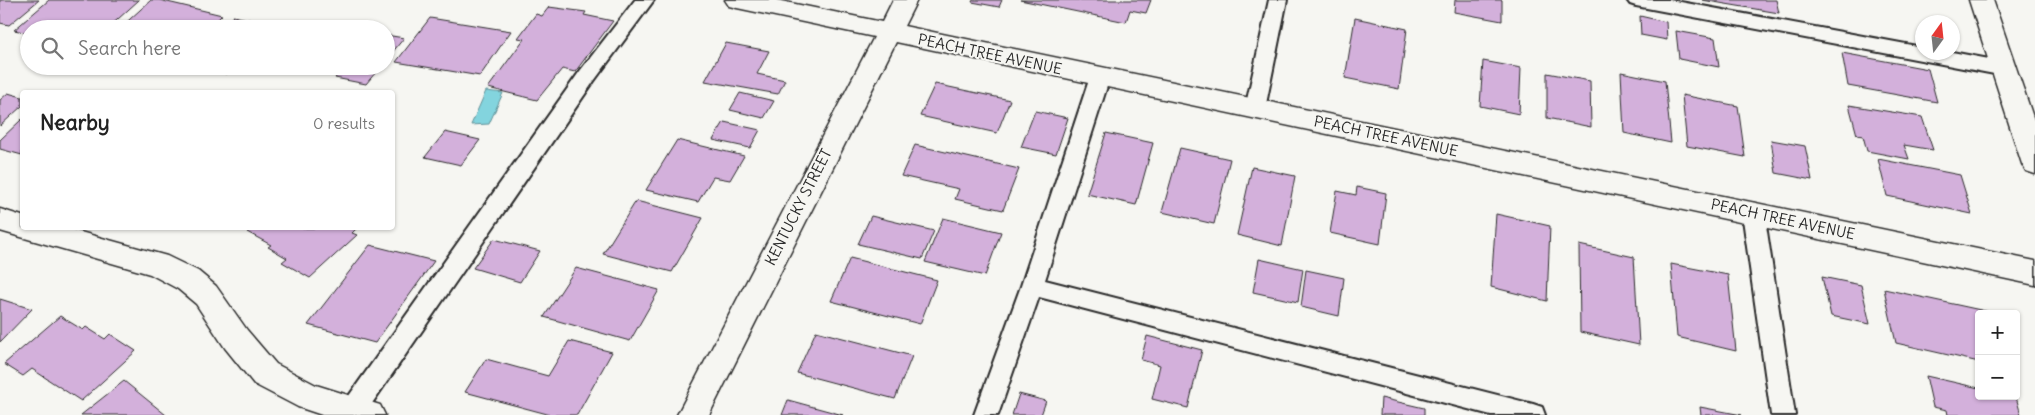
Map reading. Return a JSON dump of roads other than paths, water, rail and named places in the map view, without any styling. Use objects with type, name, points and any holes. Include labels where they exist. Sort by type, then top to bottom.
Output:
[{"type":"street","name":"PEACH TREE AVENUE","points":[[737,0],[2035,273]]},
{"type":"street","name":"KENTUCKY STREET","points":[[692,415],[905,0]]},
{"type":"street","points":[[1981,0],[2035,164]]},
{"type":"street","points":[[0,220],[20,226]]},
{"type":"street","points":[[35,230],[156,264],[188,280],[206,295],[236,339],[265,374],[309,397],[358,413]]},
{"type":"lane","points":[[358,413],[587,76],[645,0]]},
{"type":"lane","points":[[1255,109],[1278,0]]},
{"type":"lane","points":[[1636,0],[2005,69]]},
{"type":"lane","points":[[986,415],[1032,286],[1100,76]]},
{"type":"lane","points":[[1752,212],[1783,415]]},
{"type":"lane","points":[[1032,286],[1533,415]]},
{"type":"water","points":[[486,91],[503,93],[489,124],[471,125]]}]
